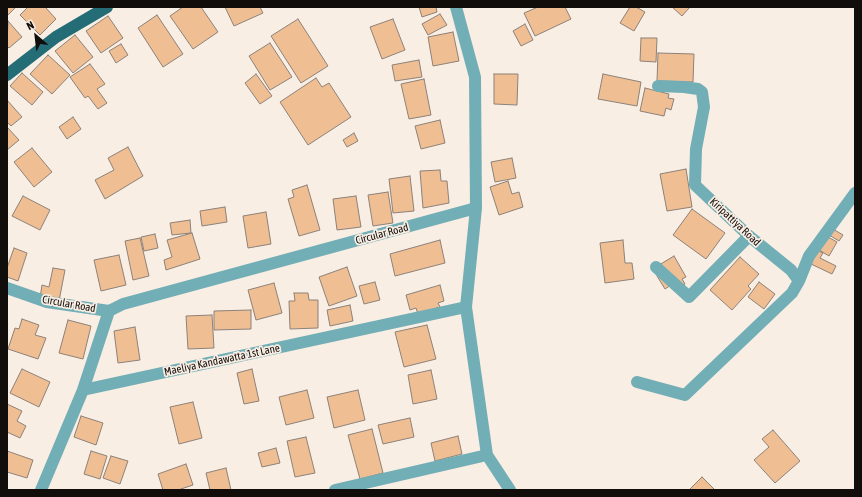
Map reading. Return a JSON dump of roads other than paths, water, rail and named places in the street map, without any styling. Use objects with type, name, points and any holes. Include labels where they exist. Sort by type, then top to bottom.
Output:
[{"type":"main road","points":[[7,75],[35,51],[107,7]]},
{"type":"street","points":[[456,7],[475,77],[476,208],[466,307],[487,455],[510,490]]},
{"type":"street","name":"Kiripattiya Road","points":[[658,86],[684,87],[702,92],[704,107],[696,149],[695,185],[749,236],[791,270],[799,281]]},
{"type":"street","points":[[637,382],[685,395],[792,293],[799,281],[809,256],[855,193]]},
{"type":"street","name":"Circular Road","points":[[7,288],[47,302],[109,311],[123,304],[476,208]]},
{"type":"street","points":[[656,267],[689,297],[749,236]]},
{"type":"street","name":"Maeliya Kandawatta 1st Lane","points":[[83,390],[466,307]]},
{"type":"street","points":[[41,490],[83,390],[109,311]]},
{"type":"street","points":[[335,490],[487,455]]}]
